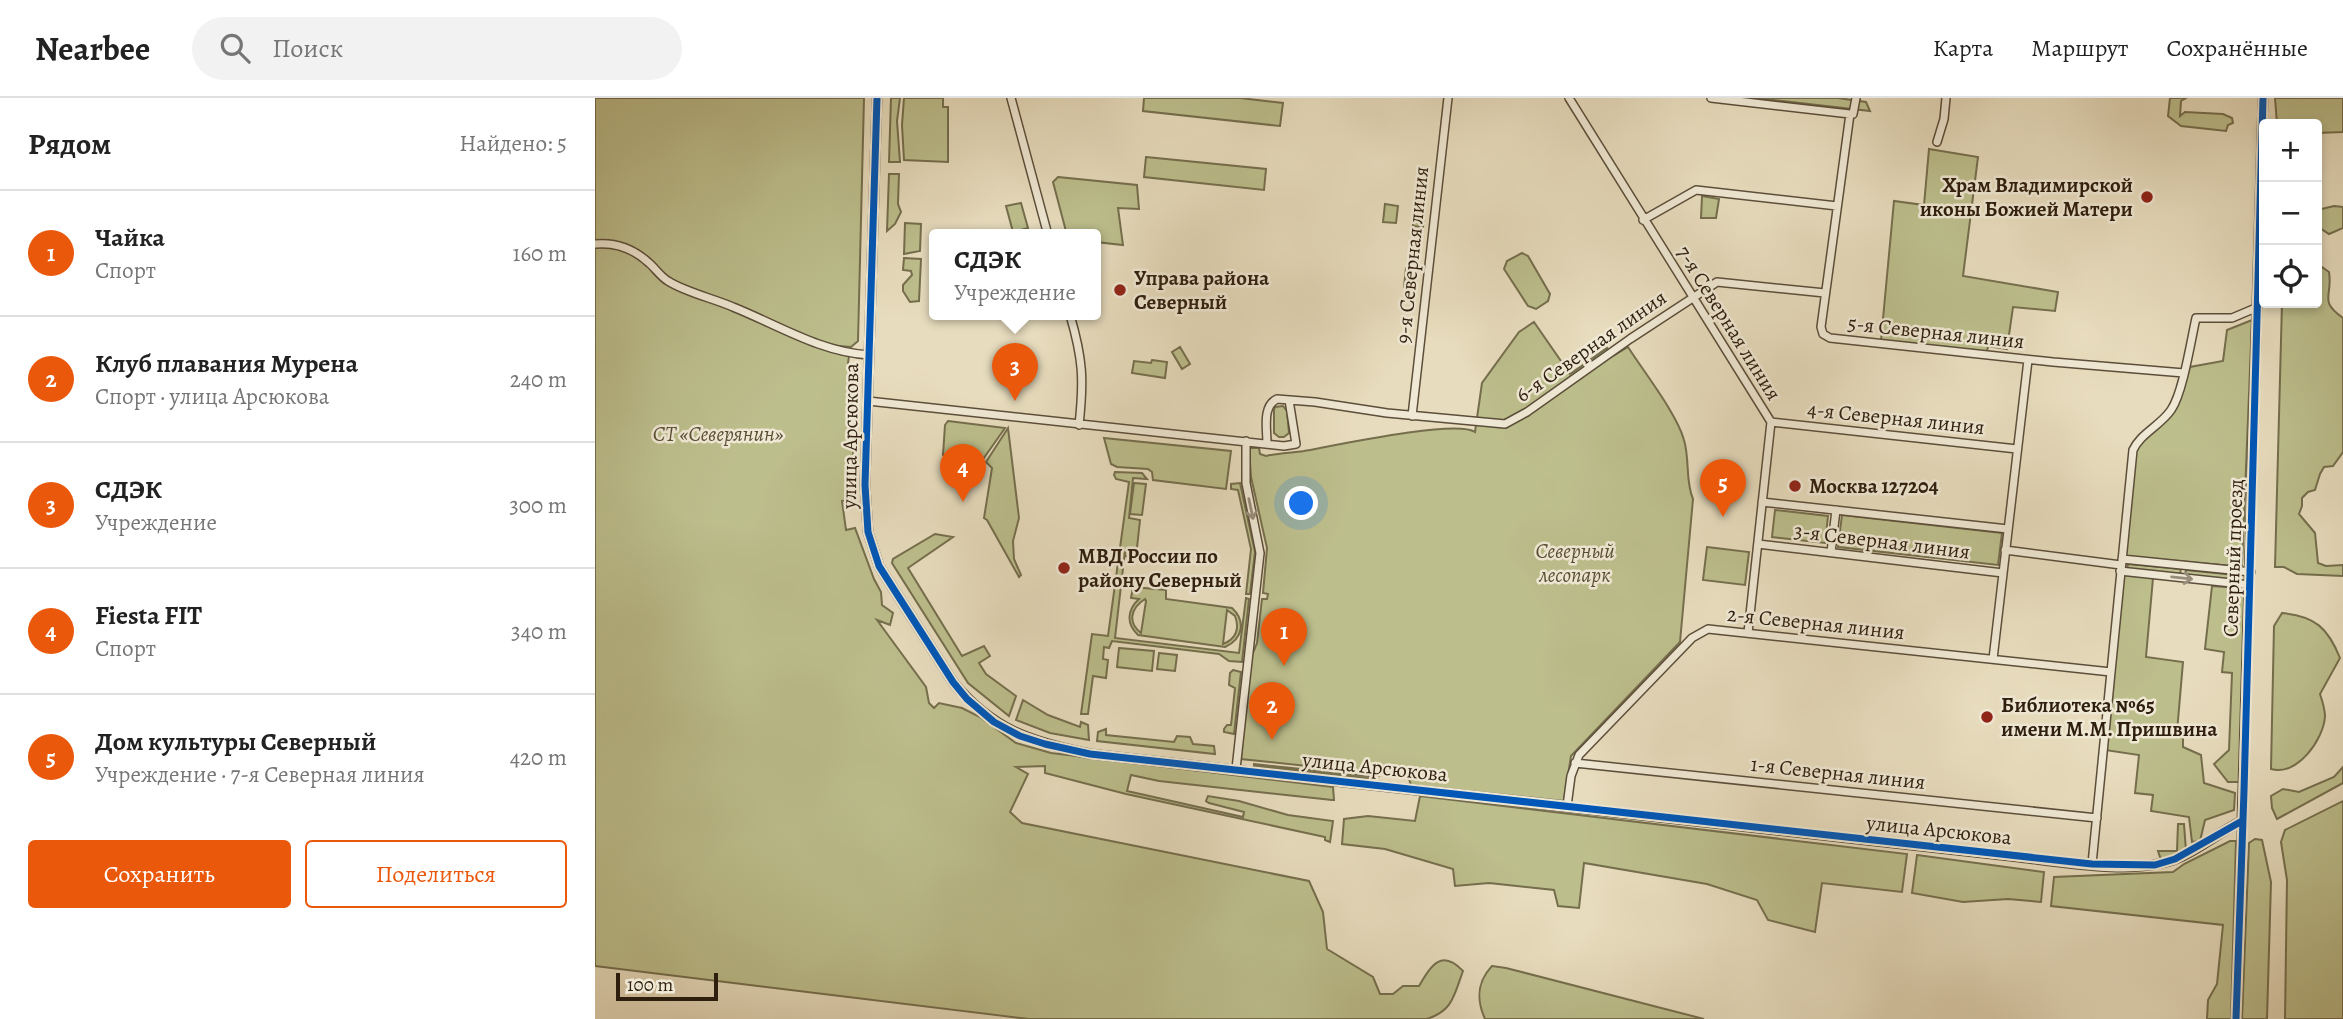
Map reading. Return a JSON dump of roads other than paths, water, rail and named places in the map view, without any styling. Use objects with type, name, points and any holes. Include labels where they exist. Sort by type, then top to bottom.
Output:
[{"type":"street","name":"улица Арсюкова","points":[[877,98],[865,503],[868,531],[875,555],[899,599],[953,682],[967,699],[1008,730],[1045,744],[1090,754],[2092,864],[2155,865],[2175,859],[2242,821]]},
{"type":"street","points":[[1011,98],[1046,229]]},
{"type":"street","name":"9-я Северная линия","points":[[1412,416],[1448,98]]},
{"type":"street","name":"7-я Северная линия","points":[[1569,98],[1771,422],[1748,633]]},
{"type":"street","points":[[1711,98],[1851,114]]},
{"type":"street","name":"5-я Северная линия","points":[[1856,98],[1851,114],[1837,206],[1821,327],[1823,334],[1830,338],[2028,360],[2184,373]]},
{"type":"street","points":[[1937,142],[1944,119],[1946,98]]},
{"type":"street","name":"Северный проезд","points":[[2236,1019],[2263,98]]},
{"type":"street","points":[[1643,220],[1696,190],[1837,206]]},
{"type":"street","points":[[595,244],[607,243],[631,250],[649,262],[668,281],[805,340],[831,349],[869,355]]},
{"type":"street","name":"6-я Северная линия","points":[[1289,400],[1412,416],[1505,424],[1527,412],[1717,282],[1825,293]]},
{"type":"street","points":[[2092,864],[2133,450],[2138,440],[2172,409],[2184,373],[2196,318],[2232,318],[2258,307]]},
{"type":"street","points":[[1071,320],[1083,374],[1079,425]]},
{"type":"street","points":[[1993,659],[2028,360]]},
{"type":"street","points":[[868,401],[1284,446],[1296,444],[1289,400],[1275,400],[1270,404],[1267,443]]},
{"type":"street","name":"4-я Северная линия","points":[[1771,422],[2017,449]]},
{"type":"street","points":[[1236,769],[1259,553],[1246,483],[1246,441]]},
{"type":"street","name":"3-я Северная линия","points":[[1762,502],[2008,529]]},
{"type":"street","points":[[1831,552],[1836,510]]},
{"type":"street","name":"3-я Северная линия","points":[[1758,544],[2003,573]]},
{"type":"street","points":[[2005,550],[2250,585]]},
{"type":"street","points":[[2121,565],[2251,572]]},
{"type":"street","name":"2-я Северная линия","points":[[1567,806],[1579,755],[1692,638],[1708,629],[2111,672]]},
{"type":"street","name":"1-я Северная линия","points":[[1575,763],[2097,818]]},
{"type":"place","name":"Храм Владимирской иконы Божией Матери","points":[[2147,197]]},
{"type":"place","name":"Управа района Северный","points":[[1120,290]]},
{"type":"place","name":"СДЭК","points":[[1015,401]]},
{"type":"place","name":"Москва 127204","points":[[1795,486]]},
{"type":"place","name":"Fiesta FIT","points":[[963,502]]},
{"type":"place","name":"Дом культуры Северный","points":[[1723,517]]},
{"type":"place","name":"МВД России по району Северный","points":[[1064,568]]},
{"type":"place","name":"Чайка","points":[[1284,666]]},
{"type":"place","name":"Библиотека №65 имени М.М. Пришвина","points":[[1987,717]]},
{"type":"place","name":"Клуб плавания Мурена","points":[[1272,740]]},
{"type":"park label","name":"СТ «Северянин»","points":[[718,434]]},
{"type":"park label","name":"Северный лесопарк","points":[[1575,563]]}]
